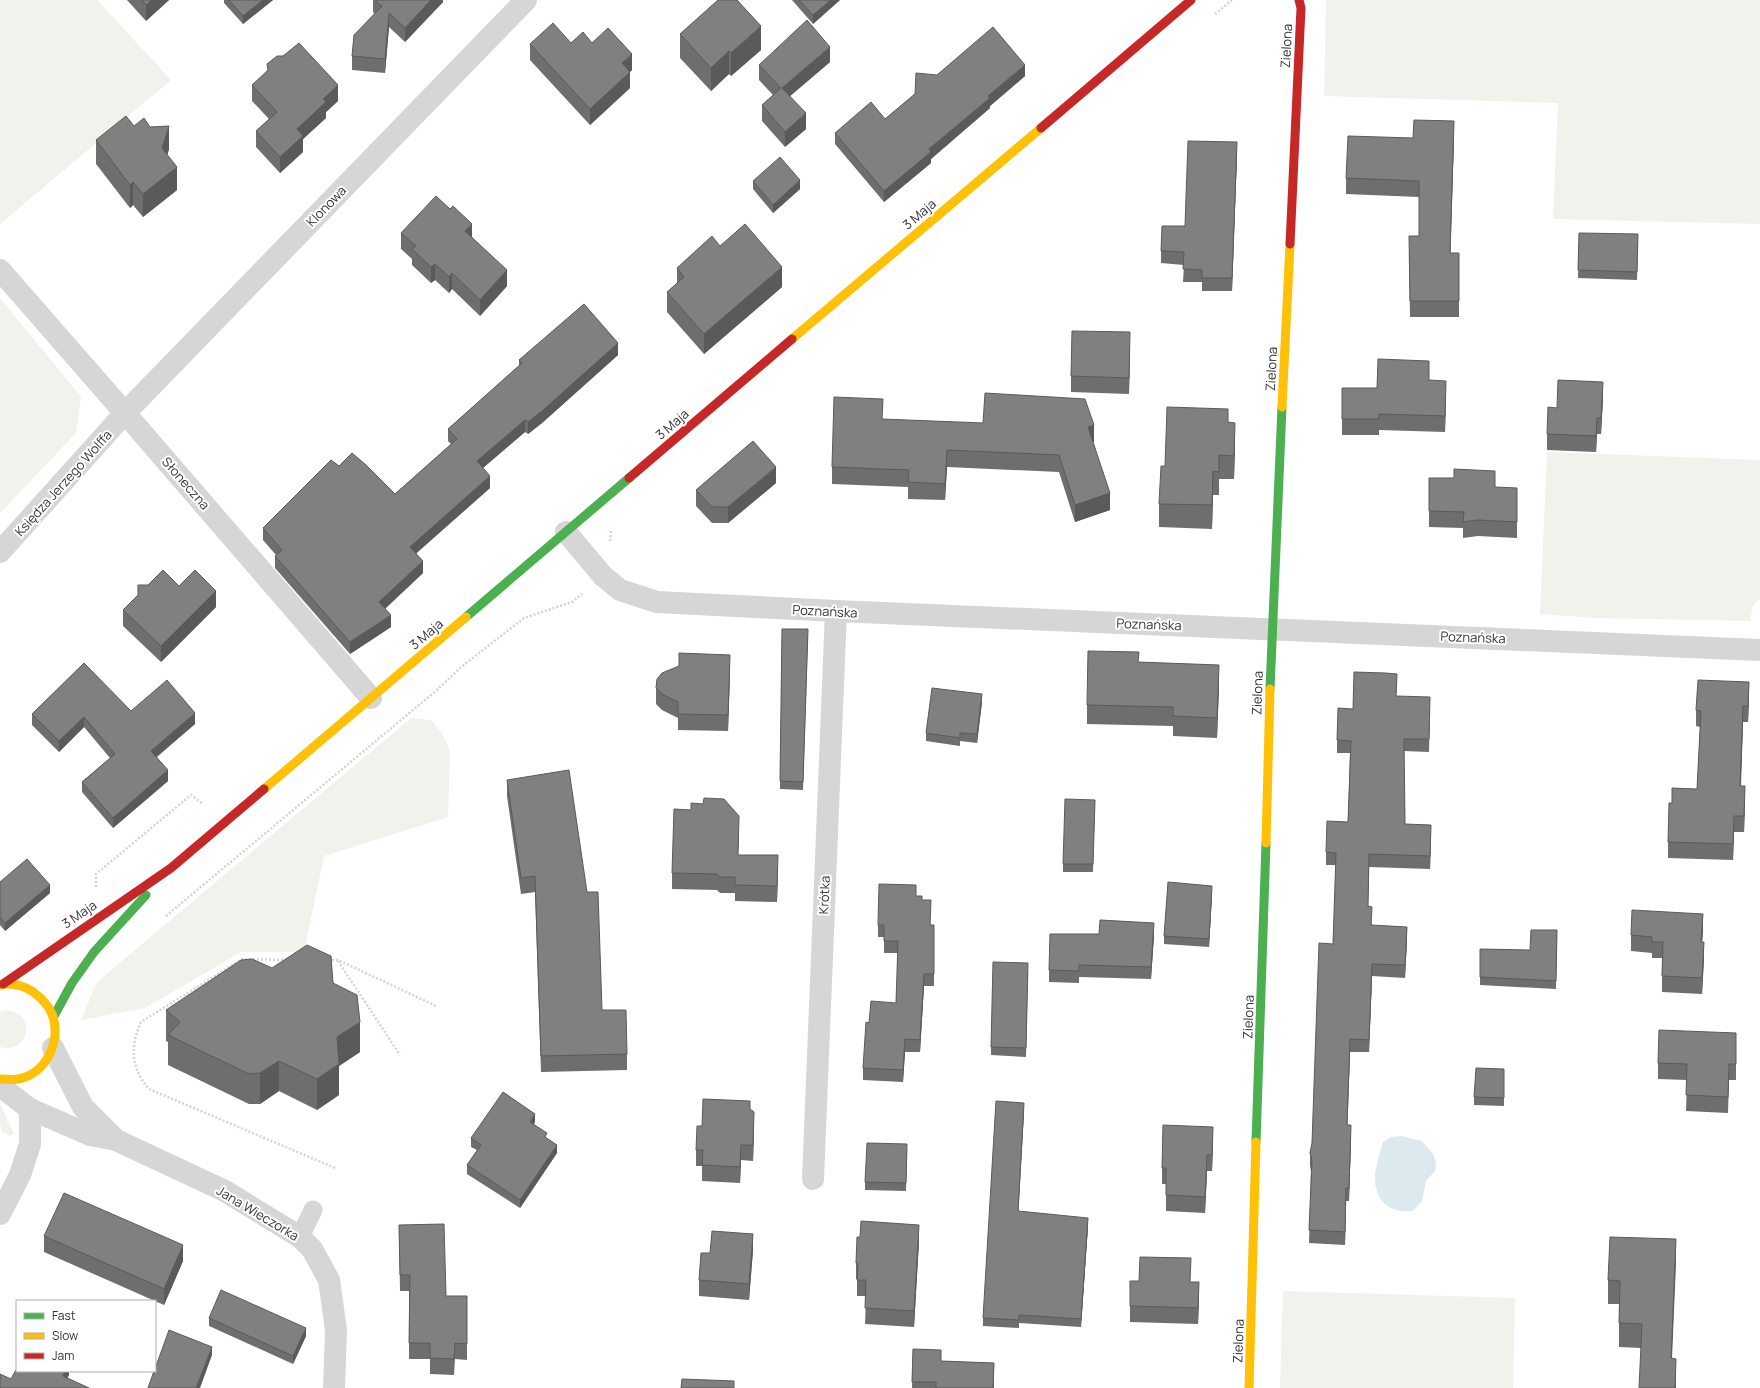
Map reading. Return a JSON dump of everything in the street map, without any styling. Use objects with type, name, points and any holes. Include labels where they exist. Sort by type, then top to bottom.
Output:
[{"type":"street","name":"Klonowa","points":[[125,413],[526,0]]},
{"type":"street","name":"3 Maja","points":[[2,984],[171,868],[1191,0]]},
{"type":"street","name":"Zielona","points":[[1249,1388],[1272,629],[1301,8],[1299,0]]},
{"type":"street","name":"Słoneczna","points":[[0,270],[371,698]]},
{"type":"street","name":"Księdza Jerzego Wolffa","points":[[0,552],[125,413]]},
{"type":"street","name":"Poznańska","points":[[566,532],[603,576],[620,590],[633,596],[657,602],[836,611],[1760,650]]},
{"type":"street","name":"Krótka","points":[[813,1179],[836,611]]},
{"type":"street","name":"3 Maja","points":[[54,1016],[72,983],[94,952],[171,868]]},
{"type":"street","points":[[0,1079],[18,1079],[33,1073],[45,1063],[53,1048],[56,1032],[54,1016],[46,1002],[34,991],[19,985],[2,984]]},
{"type":"street","name":"Jana Wieczorka","points":[[53,1048],[83,1107],[116,1140]]},
{"type":"street","name":"Jana Wieczorka","points":[[0,1086],[30,1109],[90,1134],[116,1140],[225,1191],[300,1236],[312,1249],[321,1264],[330,1285],[336,1330],[334,1388]]},
{"type":"street","points":[[0,1214],[20,1175],[30,1144],[30,1109]]},
{"type":"lane","points":[[300,1236],[314,1210]]},
{"type":"path","points":[[163,919],[437,690],[460,668],[524,618],[572,602],[588,589]]},
{"type":"path","points":[[294,960],[242,959],[141,1022],[136,1033],[134,1066],[140,1079],[148,1089],[335,1168]]},
{"type":"path","points":[[323,960],[338,960],[436,1006]]},
{"type":"path","points":[[338,960],[400,1055]]},
{"type":"shaded area","points":[[0,0],[97,0],[171,80],[0,224]]},
{"type":"shaded area","points":[[1326,0],[1760,0],[1760,224],[1553,219],[1558,103],[1324,96]]},
{"type":"shaded area","points":[[0,298],[81,397],[76,433],[0,513]]},
{"type":"shaded area","points":[[1547,452],[1760,460],[1760,599],[1753,605],[1750,621],[1596,618],[1540,614]]},
{"type":"shaded area","points":[[411,718],[431,720],[442,733],[450,751],[448,817],[324,856],[304,952],[241,952],[145,1008],[81,1020],[97,982]]},
{"type":"shaded area","points":[[4,1010],[15,1012],[22,1017],[26,1024],[26,1032],[23,1039],[18,1045],[10,1048],[0,1047],[0,1012]]},
{"type":"shaded area","points":[[0,1103],[14,1134],[10,1136],[2,1132],[0,1124]]},
{"type":"shaded area","points":[[1402,1136],[1422,1141],[1433,1154],[1436,1162],[1435,1171],[1426,1181],[1422,1201],[1413,1211],[1398,1210],[1386,1205],[1381,1200],[1376,1187],[1376,1169],[1383,1142],[1391,1137]]},
{"type":"shaded area","points":[[1283,1291],[1515,1298],[1513,1388],[1280,1388]]},
{"type":"building","points":[[142,0],[152,0],[146,5]]},
{"type":"building","points":[[229,0],[263,0],[243,16]]},
{"type":"building","points":[[375,0],[431,0],[405,28],[389,13],[385,59],[352,56],[354,35],[382,6]]},
{"type":"building","points":[[718,0],[737,0],[761,26],[731,53],[729,51],[711,68],[680,34]]},
{"type":"building","points":[[799,0],[831,0],[813,15]]},
{"type":"building","points":[[807,20],[830,47],[782,88],[806,113],[785,132],[762,105],[781,88],[759,65]]},
{"type":"building","points":[[553,23],[571,43],[583,32],[592,43],[608,28],[632,54],[622,63],[630,72],[590,109],[530,44]]},
{"type":"building","points":[[993,27],[1025,65],[988,96],[990,98],[929,149],[931,152],[884,191],[835,133],[871,102],[885,119],[915,94],[916,73],[937,75]]},
{"type":"building","points":[[299,43],[338,85],[323,99],[326,102],[297,129],[303,136],[280,157],[256,131],[277,112],[252,85],[268,70],[267,64],[277,56],[283,56]]},
{"type":"building","points":[[126,116],[134,126],[144,118],[150,127],[169,126],[162,148],[177,167],[143,194],[133,182],[130,185],[96,140]]},
{"type":"building","points":[[1414,120],[1454,121],[1450,253],[1459,253],[1459,301],[1410,301],[1409,236],[1419,236],[1419,181],[1346,178],[1348,136],[1413,138]]},
{"type":"building","points":[[1188,141],[1237,142],[1232,278],[1202,278],[1202,270],[1183,269],[1184,252],[1161,251],[1162,226],[1185,226]]},
{"type":"building","points":[[780,157],[800,180],[773,205],[753,181]]},
{"type":"building","points":[[436,196],[450,209],[453,206],[472,224],[465,231],[507,270],[480,300],[452,273],[449,277],[435,264],[431,267],[412,249],[416,246],[401,233]]},
{"type":"building","points":[[745,224],[782,267],[704,334],[667,292],[684,277],[677,268],[712,236],[720,246]]},
{"type":"building","points":[[1579,233],[1638,234],[1637,272],[1578,270]]},
{"type":"building","points":[[584,304],[618,343],[542,411],[528,422],[525,420],[477,461],[490,476],[410,547],[423,561],[379,602],[391,615],[350,642],[275,556],[282,550],[263,528],[331,460],[339,466],[352,453],[395,494],[457,439],[448,429],[522,363],[519,360]]},
{"type":"building","points":[[1072,331],[1130,332],[1129,378],[1071,376]]},
{"type":"building","points":[[1378,359],[1429,361],[1429,380],[1446,381],[1445,416],[1379,414],[1379,419],[1342,419],[1342,388],[1377,388]]},
{"type":"building","points":[[1558,380],[1603,382],[1601,418],[1597,418],[1596,436],[1547,434],[1548,407],[1557,408]]},
{"type":"building","points":[[985,393],[1085,399],[1094,425],[1088,427],[1110,493],[1075,505],[1059,455],[947,450],[945,484],[908,482],[909,470],[832,467],[834,397],[883,399],[882,419],[983,423]]},
{"type":"building","points":[[1167,407],[1228,409],[1228,422],[1235,423],[1234,456],[1219,455],[1219,472],[1213,471],[1212,505],[1159,504],[1161,466],[1165,466]]},
{"type":"building","points":[[753,441],[776,467],[728,507],[712,507],[696,490]]},
{"type":"building","points":[[1454,469],[1495,471],[1495,487],[1517,488],[1517,522],[1478,520],[1463,522],[1464,512],[1429,511],[1429,478],[1454,478]]},
{"type":"building","points":[[163,570],[179,586],[195,570],[216,591],[161,646],[123,610],[138,595],[138,585],[148,585]]},
{"type":"building","points":[[782,629],[808,629],[803,782],[780,781]]},
{"type":"building","points":[[1088,651],[1139,652],[1138,662],[1219,665],[1217,718],[1173,716],[1173,707],[1087,705]]},
{"type":"building","points":[[679,653],[730,655],[728,715],[678,714],[678,702],[662,694],[656,688],[657,679],[662,673],[679,666]]},
{"type":"building","points":[[84,663],[131,711],[167,680],[195,713],[151,751],[168,770],[113,818],[82,782],[115,754],[84,717],[59,741],[32,714]]},
{"type":"building","points":[[1354,672],[1397,674],[1396,696],[1430,697],[1429,739],[1404,739],[1405,824],[1431,825],[1430,856],[1369,854],[1368,906],[1372,907],[1371,925],[1407,927],[1405,965],[1372,964],[1369,1040],[1350,1039],[1347,1125],[1351,1125],[1349,1188],[1346,1188],[1345,1232],[1309,1230],[1312,1160],[1310,1153],[1312,1143],[1319,943],[1333,944],[1336,853],[1326,852],[1327,821],[1348,822],[1351,741],[1337,740],[1338,708],[1353,709]]},
{"type":"building","points":[[1698,680],[1749,682],[1748,706],[1743,706],[1740,786],[1745,786],[1744,816],[1734,816],[1733,844],[1668,842],[1669,803],[1672,803],[1672,788],[1697,789],[1701,711],[1696,710]]},
{"type":"building","points":[[932,688],[982,694],[977,734],[960,733],[960,738],[926,733]]},
{"type":"building","points":[[569,770],[587,892],[598,892],[602,1010],[626,1010],[627,1054],[541,1056],[535,876],[521,878],[507,780]]},
{"type":"building","points":[[704,798],[724,799],[739,816],[738,855],[778,855],[777,886],[735,885],[735,877],[720,877],[717,874],[672,873],[674,809],[691,810],[691,803],[703,804]]},
{"type":"building","points":[[1065,799],[1095,800],[1093,864],[1063,864]]},
{"type":"building","points":[[27,859],[50,885],[5,923],[0,917],[0,882]]},
{"type":"building","points":[[1168,882],[1212,886],[1209,939],[1164,936]]},
{"type":"building","points":[[879,884],[916,885],[916,896],[922,896],[922,900],[931,900],[930,925],[934,925],[934,974],[924,974],[920,1040],[905,1039],[903,1070],[863,1068],[866,1022],[869,1023],[871,1001],[896,1003],[898,941],[884,941],[884,925],[878,925]]},
{"type":"building","points":[[1632,910],[1703,914],[1701,942],[1704,942],[1702,978],[1662,976],[1663,942],[1652,942],[1652,937],[1631,935]]},
{"type":"building","points":[[1100,920],[1154,923],[1151,967],[1079,965],[1079,971],[1049,970],[1050,934],[1099,934]]},
{"type":"building","points":[[1531,930],[1557,930],[1556,981],[1480,977],[1480,949],[1530,950]]},
{"type":"building","points":[[307,945],[331,956],[333,983],[357,995],[360,1022],[337,1037],[339,1064],[317,1079],[279,1061],[260,1073],[249,1074],[168,1035],[180,1022],[166,1010],[241,960],[252,959],[272,968]]},
{"type":"building","points":[[993,962],[1028,963],[1026,1048],[991,1047]]},
{"type":"building","points":[[1659,1030],[1736,1033],[1736,1064],[1729,1064],[1728,1097],[1686,1095],[1687,1064],[1658,1063]]},
{"type":"building","points":[[1476,1068],[1504,1069],[1504,1098],[1474,1097]]},
{"type":"building","points":[[503,1092],[535,1114],[530,1122],[547,1133],[545,1137],[557,1145],[520,1200],[467,1165],[481,1145],[471,1138]]},
{"type":"building","points":[[703,1099],[750,1101],[750,1109],[754,1112],[753,1145],[741,1145],[740,1167],[702,1165],[703,1150],[696,1150],[697,1126],[702,1126]]},
{"type":"building","points":[[996,1101],[1024,1103],[1018,1211],[1088,1218],[1081,1319],[1019,1315],[1019,1320],[983,1318]]},
{"type":"building","points":[[1163,1125],[1213,1127],[1212,1155],[1207,1155],[1205,1197],[1166,1195],[1166,1168],[1162,1168]]},
{"type":"building","points":[[867,1143],[907,1144],[906,1183],[865,1182]]},
{"type":"building","points":[[64,1193],[183,1245],[164,1289],[44,1236]]},
{"type":"building","points":[[861,1221],[919,1225],[914,1311],[865,1308],[866,1280],[857,1280],[858,1264],[856,1263],[857,1237],[860,1237]]},
{"type":"building","points":[[444,1224],[446,1296],[467,1296],[467,1344],[455,1343],[454,1359],[430,1358],[430,1343],[409,1343],[410,1275],[400,1275],[399,1225]]},
{"type":"building","points":[[712,1231],[753,1234],[749,1284],[699,1280],[701,1253],[710,1253]]},
{"type":"building","points":[[1610,1237],[1676,1239],[1671,1358],[1676,1359],[1675,1388],[1639,1388],[1642,1324],[1619,1323],[1620,1281],[1608,1280]]},
{"type":"building","points":[[1140,1257],[1191,1258],[1190,1282],[1199,1282],[1198,1308],[1130,1306],[1130,1281],[1139,1281]]},
{"type":"building","points":[[221,1290],[306,1328],[293,1356],[209,1318]]},
{"type":"building","points":[[169,1330],[212,1347],[196,1388],[148,1388],[154,1372],[156,1372],[156,1366]]},
{"type":"building","points":[[913,1349],[941,1350],[941,1361],[994,1363],[993,1388],[936,1388],[936,1382],[912,1382]]},
{"type":"building","points":[[16,1370],[16,1372],[65,1372],[63,1376],[89,1388],[0,1388],[0,1374],[11,1379]]},
{"type":"building","points":[[682,1379],[734,1381],[734,1388],[681,1388]]},
{"type":"traffic: fast","points":[[1270,689],[1282,407]]},
{"type":"traffic: fast","points":[[466,617],[629,478]]},
{"type":"traffic: fast","points":[[1256,1142],[1266,843]]},
{"type":"traffic: fast","points":[[54,1016],[72,983],[94,952],[146,895]]},
{"type":"traffic: slow","points":[[792,339],[1041,128]]},
{"type":"traffic: slow","points":[[1282,407],[1290,244]]},
{"type":"traffic: slow","points":[[264,789],[466,617]]},
{"type":"traffic: slow","points":[[1266,843],[1270,689]]},
{"type":"traffic: slow","points":[[0,985],[13,984],[32,991],[46,1004],[52,1014],[55,1024],[53,1044],[50,1054],[44,1063],[28,1076],[18,1079],[0,1079]]},
{"type":"traffic: slow","points":[[1249,1388],[1256,1142]]},
{"type":"traffic: jam","points":[[1041,128],[1191,0]]},
{"type":"traffic: jam","points":[[1290,244],[1301,8],[1299,0]]},
{"type":"traffic: jam","points":[[629,478],[792,339]]},
{"type":"traffic: jam","points":[[3,984],[171,868],[264,789]]}]
